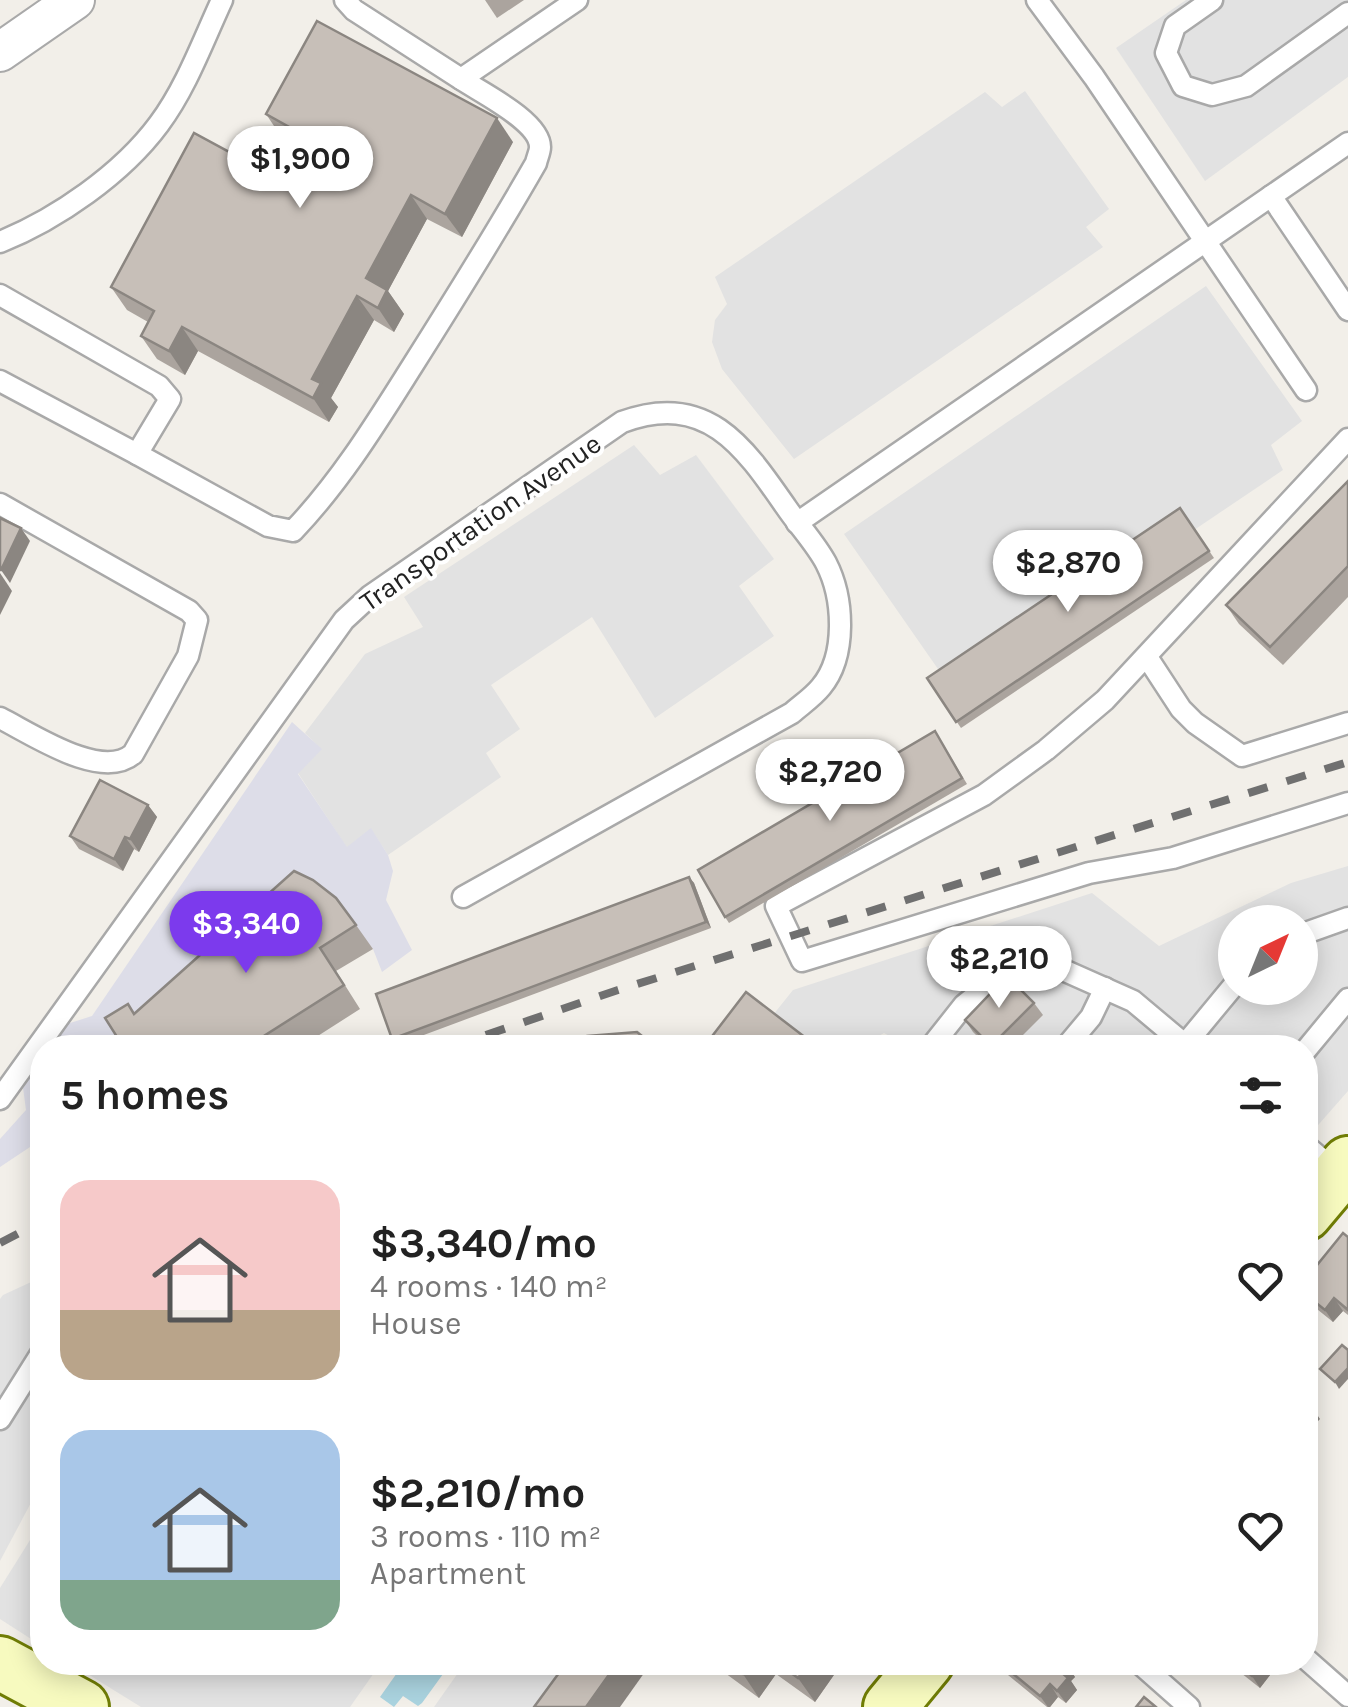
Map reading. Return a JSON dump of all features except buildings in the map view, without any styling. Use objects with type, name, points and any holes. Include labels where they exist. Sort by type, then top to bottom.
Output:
[{"type":"main road","points":[[1318,1187],[1331,1160]]},
{"type":"main road","points":[[0,1663],[82,1707]]},
{"type":"main road","points":[[890,1707],[916,1675]]},
{"type":"street","points":[[0,52],[75,0]]},
{"type":"lane","points":[[0,242],[91,193],[159,124],[222,0]]},
{"type":"lane","points":[[0,381],[268,526],[294,531],[332,488],[483,255],[536,163],[540,147],[537,134],[522,118],[354,10],[345,0]]},
{"type":"lane","points":[[460,79],[577,0]]},
{"type":"lane","points":[[1038,0],[1306,390]]},
{"type":"lane","points":[[1212,0],[1174,26],[1166,54],[1183,86],[1212,95],[1246,86],[1348,13]]},
{"type":"lane","points":[[797,522],[1348,143]]},
{"type":"lane","points":[[1271,196],[1348,310]]},
{"type":"lane","points":[[0,295],[158,386],[170,399],[136,454]]},
{"type":"lane","name":"Transportation Avenue","points":[[45,1035],[321,647],[370,596],[622,422],[649,412],[678,412],[709,422],[758,467],[827,564],[840,608],[837,653],[822,686],[792,712],[463,897]]},
{"type":"lane","points":[[1348,439],[1147,657],[1060,738],[984,794],[776,906],[802,961],[1089,873],[1172,858],[1348,803]]},
{"type":"lane","points":[[0,504],[190,611],[198,620],[188,656],[133,754],[124,762],[106,766],[60,749],[0,718]]},
{"type":"lane","points":[[1147,657],[1181,710],[1242,756],[1348,723]]},
{"type":"lane","points":[[1318,929],[1348,918]]},
{"type":"lane","points":[[941,1035],[964,1006],[994,982],[1052,965],[1134,1001],[1173,1035]]},
{"type":"lane","points":[[1076,1035],[1091,1017],[1106,988]]},
{"type":"lane","points":[[1318,1035],[1348,999]]},
{"type":"lane","points":[[1194,1035],[1218,1005]]},
{"type":"lane","name":"Transportation Avenue","points":[[0,1099],[30,1057]]},
{"type":"lane","points":[[0,1419],[30,1386]]},
{"type":"lane","points":[[1318,1669],[1348,1696]]},
{"type":"lane","points":[[1153,1675],[1189,1707]]},
{"type":"shaded area","points":[[1186,0],[1348,0],[1348,77],[1205,181],[1116,48]]},
{"type":"shaded area","points":[[1025,91],[1109,209],[1086,227],[1103,247],[794,459],[722,369],[712,342],[715,320],[727,304],[715,277],[985,92],[1002,107]]},
{"type":"shaded area","points":[[1206,286],[1302,421],[1271,445],[1283,470],[954,692],[844,534]]},
{"type":"shaded area","points":[[634,445],[660,475],[696,455],[774,559],[739,586],[774,636],[655,718],[592,617],[491,685],[520,729],[486,753],[501,777],[388,855],[371,829],[347,848],[298,773],[321,749],[305,733],[365,654],[423,627],[404,597]]},
{"type":"shaded area","points":[[292,722],[322,749],[298,774],[347,847],[371,828],[388,855],[393,871],[386,900],[412,950],[382,972],[373,949],[352,922],[147,1035],[60,1035],[67,1024],[92,1016]]},
{"type":"shaded area","points":[[1348,866],[1348,1091],[1318,1125],[1318,1035],[800,1035],[773,1015],[793,990],[1092,893],[1159,946],[1218,918],[1218,1005],[1318,1005],[1318,905],[1245,905],[1291,883]]},
{"type":"shaded area","points":[[30,1078],[30,1147],[0,1167],[0,1139],[26,1110],[23,1088]]},
{"type":"shaded area","points":[[30,1283],[30,1505],[0,1561],[0,1299]]},
{"type":"shaded area","points":[[30,1540],[30,1638],[0,1619],[0,1588]]},
{"type":"shaded area","points":[[89,1675],[373,1675],[350,1707],[141,1707]]},
{"type":"shaded area","points":[[457,1675],[591,1675],[568,1707],[434,1707]]},
{"type":"water","points":[[395,1675],[442,1675],[418,1706],[403,1696],[394,1707],[380,1697]]},
{"type":"railway","points":[[486,1035],[618,990],[1348,762]]},
{"type":"railway","points":[[0,1243],[30,1227]]}]
